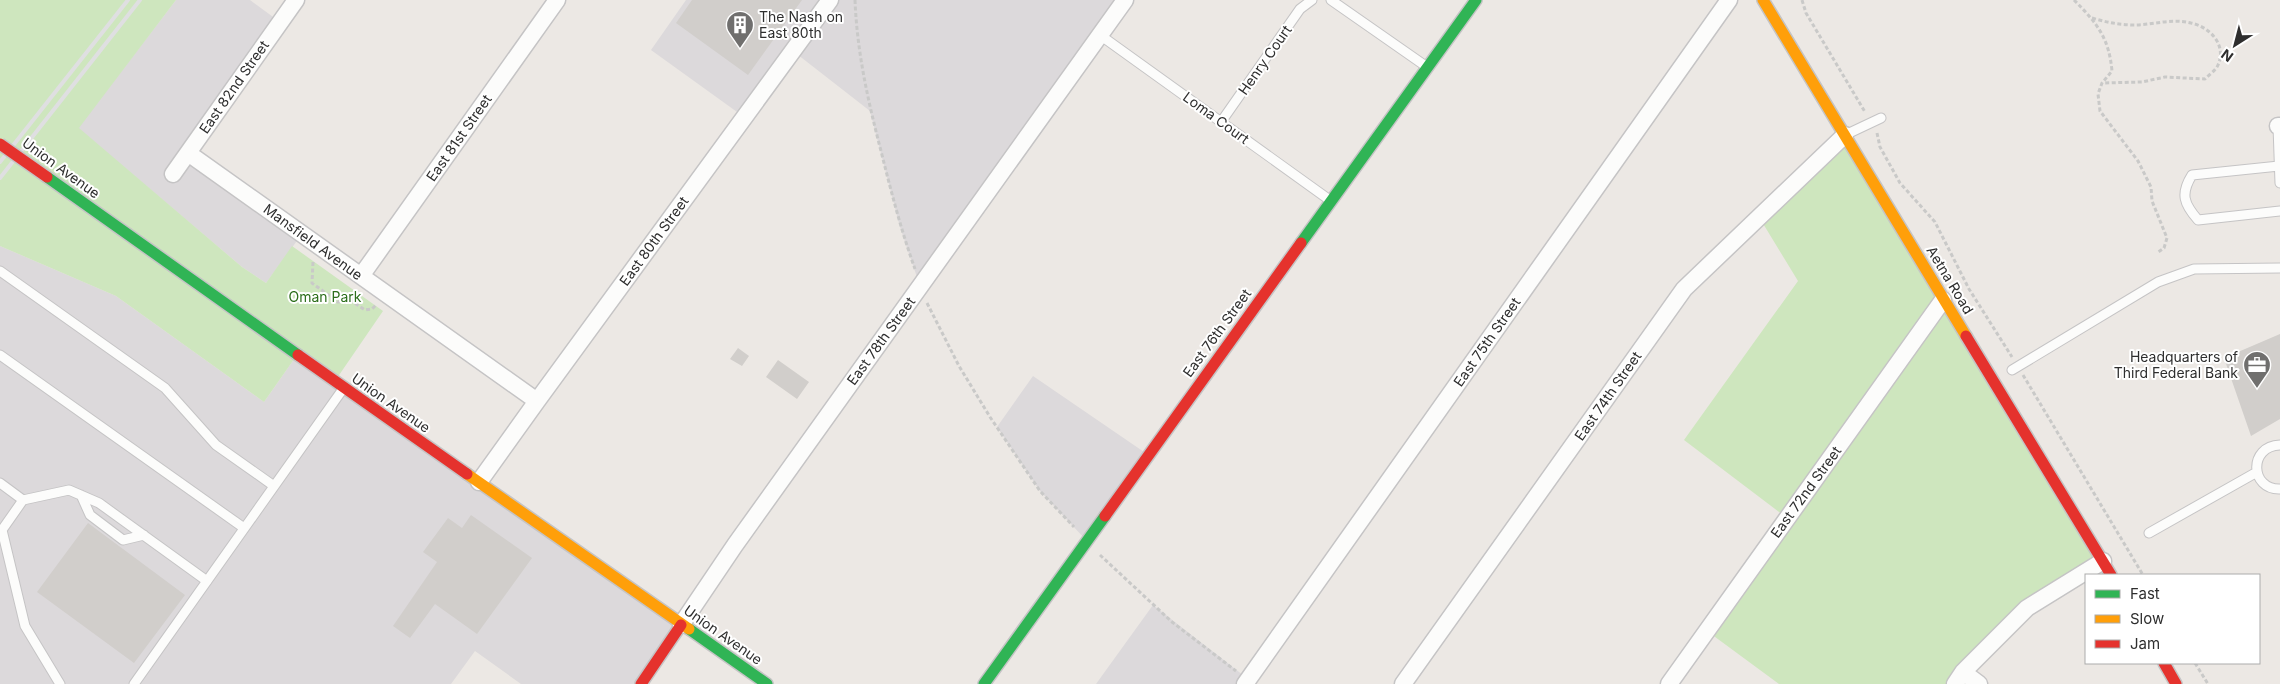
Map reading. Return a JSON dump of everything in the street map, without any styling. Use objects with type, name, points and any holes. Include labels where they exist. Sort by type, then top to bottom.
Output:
[{"type":"street","name":"East 82nd Street","points":[[173,174],[296,0]]},
{"type":"street","name":"East 81st Street","points":[[362,276],[557,0]]},
{"type":"street","name":"East 80th Street","points":[[479,482],[830,0]]},
{"type":"street","name":"East 78th Street","points":[[641,684],[740,536],[1126,0]]},
{"type":"street","name":"East 76th Street","points":[[984,684],[1476,0]]},
{"type":"street","name":"East 75th Street","points":[[1242,679],[1729,0]]},
{"type":"street","name":"Aetna Road","points":[[1763,0],[2107,568]]},
{"type":"street","name":"East 74th Street","points":[[1403,684],[1684,289],[1845,136]]},
{"type":"street","name":"Union Avenue","points":[[0,144],[767,684]]},
{"type":"street","name":"Mansfield Avenue","points":[[188,152],[537,401]]},
{"type":"street","name":"East 72nd Street","points":[[1668,684],[1943,300]]},
{"type":"street","points":[[2095,574],[2107,568]]},
{"type":"street","points":[[1980,684],[1959,678],[2027,608],[2085,579]]},
{"type":"street","points":[[2165,664],[2176,684]]},
{"type":"lane","name":"Henry Court","points":[[1222,122],[1300,9],[1312,0]]},
{"type":"lane","points":[[1331,0],[1428,68]]},
{"type":"lane","name":"Loma Court","points":[[1100,35],[1331,201]]},
{"type":"lane","points":[[1845,136],[1882,118]]},
{"type":"lane","points":[[2279,126],[2280,182]]},
{"type":"lane","points":[[2279,166],[2192,175],[2184,187],[2187,208],[2198,220],[2280,211]]},
{"type":"lane","points":[[2012,370],[2158,282],[2194,269],[2280,268]]},
{"type":"lane","points":[[0,271],[166,388],[216,445],[274,486]]},
{"type":"lane","points":[[0,355],[244,528]]},
{"type":"lane","points":[[134,684],[344,388]]},
{"type":"lane","points":[[2280,445],[2268,447],[2260,455],[2256,465],[2257,472],[2264,484],[2274,489],[2280,489]]},
{"type":"lane","points":[[2149,533],[2257,472]]},
{"type":"lane","points":[[0,482],[23,500]]},
{"type":"lane","points":[[60,684],[25,626],[2,530],[23,500],[70,490],[99,503],[206,581]]},
{"type":"lane","points":[[81,495],[90,515],[124,540],[144,535]]},
{"type":"path","points":[[855,0],[856,36],[871,111],[900,228],[916,272]]},
{"type":"path","points":[[1802,0],[1806,13],[1877,131],[1880,147],[1900,182],[1935,222],[1969,289],[2004,344]]},
{"type":"path","points":[[2074,0],[2092,18],[2107,41],[2112,72],[2102,84],[2098,94],[2100,111],[2138,161],[2151,187],[2152,201],[2167,238],[2164,248],[2157,253]]},
{"type":"path","points":[[2092,18],[2115,24],[2134,25],[2169,22],[2192,23],[2215,35],[2221,48],[2218,66],[2205,79],[2165,77],[2142,82],[2102,84]]},
{"type":"path","points":[[314,257],[312,282],[338,302],[350,300],[365,310],[372,309],[378,302]]},
{"type":"path","points":[[925,299],[959,366],[990,417],[1040,491],[1078,531]]},
{"type":"path","points":[[2027,382],[2142,574]]},
{"type":"path","points":[[1095,550],[1172,622],[1242,679]]},
{"type":"path","points":[[2196,664],[2208,684]]},
{"type":"shaded area","points":[[176,0],[250,0],[280,22],[188,153],[302,234],[266,283],[242,267],[78,128]]},
{"type":"shaded area","points":[[686,0],[1125,0],[920,286],[900,227],[870,111],[793,51],[744,117],[651,50]]},
{"type":"shaded area","points":[[0,246],[116,296],[264,402],[297,355],[681,625],[641,684],[521,684],[475,651],[451,684],[0,684]]},
{"type":"shaded area","points":[[1033,376],[1147,454],[1086,540],[1040,491],[997,427]]},
{"type":"shaded area","points":[[1153,605],[1248,679],[1245,684],[1096,684]]},
{"type":"green space","name":"Oman Park","points":[[0,0],[176,0],[79,128],[242,267],[266,283],[292,246],[383,311],[335,381],[297,355],[264,402],[116,296],[0,246]]},
{"type":"green space","points":[[1845,135],[2103,561],[2027,608],[1955,684],[1779,684],[1707,631],[1787,518],[1684,440],[1798,281],[1759,217]]},
{"type":"building","name":"The Nash on East 80th","points":[[692,0],[802,0],[748,75],[676,23]]},
{"type":"building","name":"Headquarters of Third Federal Bank","points":[[2280,334],[2280,419],[2251,436],[2224,358]]},
{"type":"building","points":[[738,348],[749,356],[742,366],[730,359]]},
{"type":"building","points":[[778,360],[809,382],[797,399],[766,377]]},
{"type":"building","points":[[471,515],[532,558],[477,634],[435,604],[410,638],[393,626],[437,562],[423,552],[448,518],[462,528]]},
{"type":"building","points":[[88,523],[185,595],[134,663],[37,592]]},
{"type":"railway","points":[[0,162],[128,0]]},
{"type":"railway","points":[[0,178],[140,0]]},
{"type":"traffic: fast","points":[[1301,243],[1476,0]]},
{"type":"traffic: fast","points":[[47,177],[298,355]]},
{"type":"traffic: fast","points":[[984,684],[1105,516]]},
{"type":"traffic: fast","points":[[689,629],[767,684]]},
{"type":"traffic: slow","points":[[1763,0],[1966,336]]},
{"type":"traffic: slow","points":[[467,474],[689,629]]},
{"type":"traffic: jam","points":[[0,144],[47,177]]},
{"type":"traffic: jam","points":[[1105,516],[1301,243]]},
{"type":"traffic: jam","points":[[1966,336],[2110,574]]},
{"type":"traffic: jam","points":[[298,355],[467,474]]},
{"type":"traffic: jam","points":[[641,684],[681,625]]},
{"type":"traffic: jam","points":[[2165,664],[2176,684]]},
{"type":"place","name":"The Nash on East 80th","points":[[740,49]]},
{"type":"place","name":"Headquarters of Third Federal Bank","points":[[2257,389]]}]
